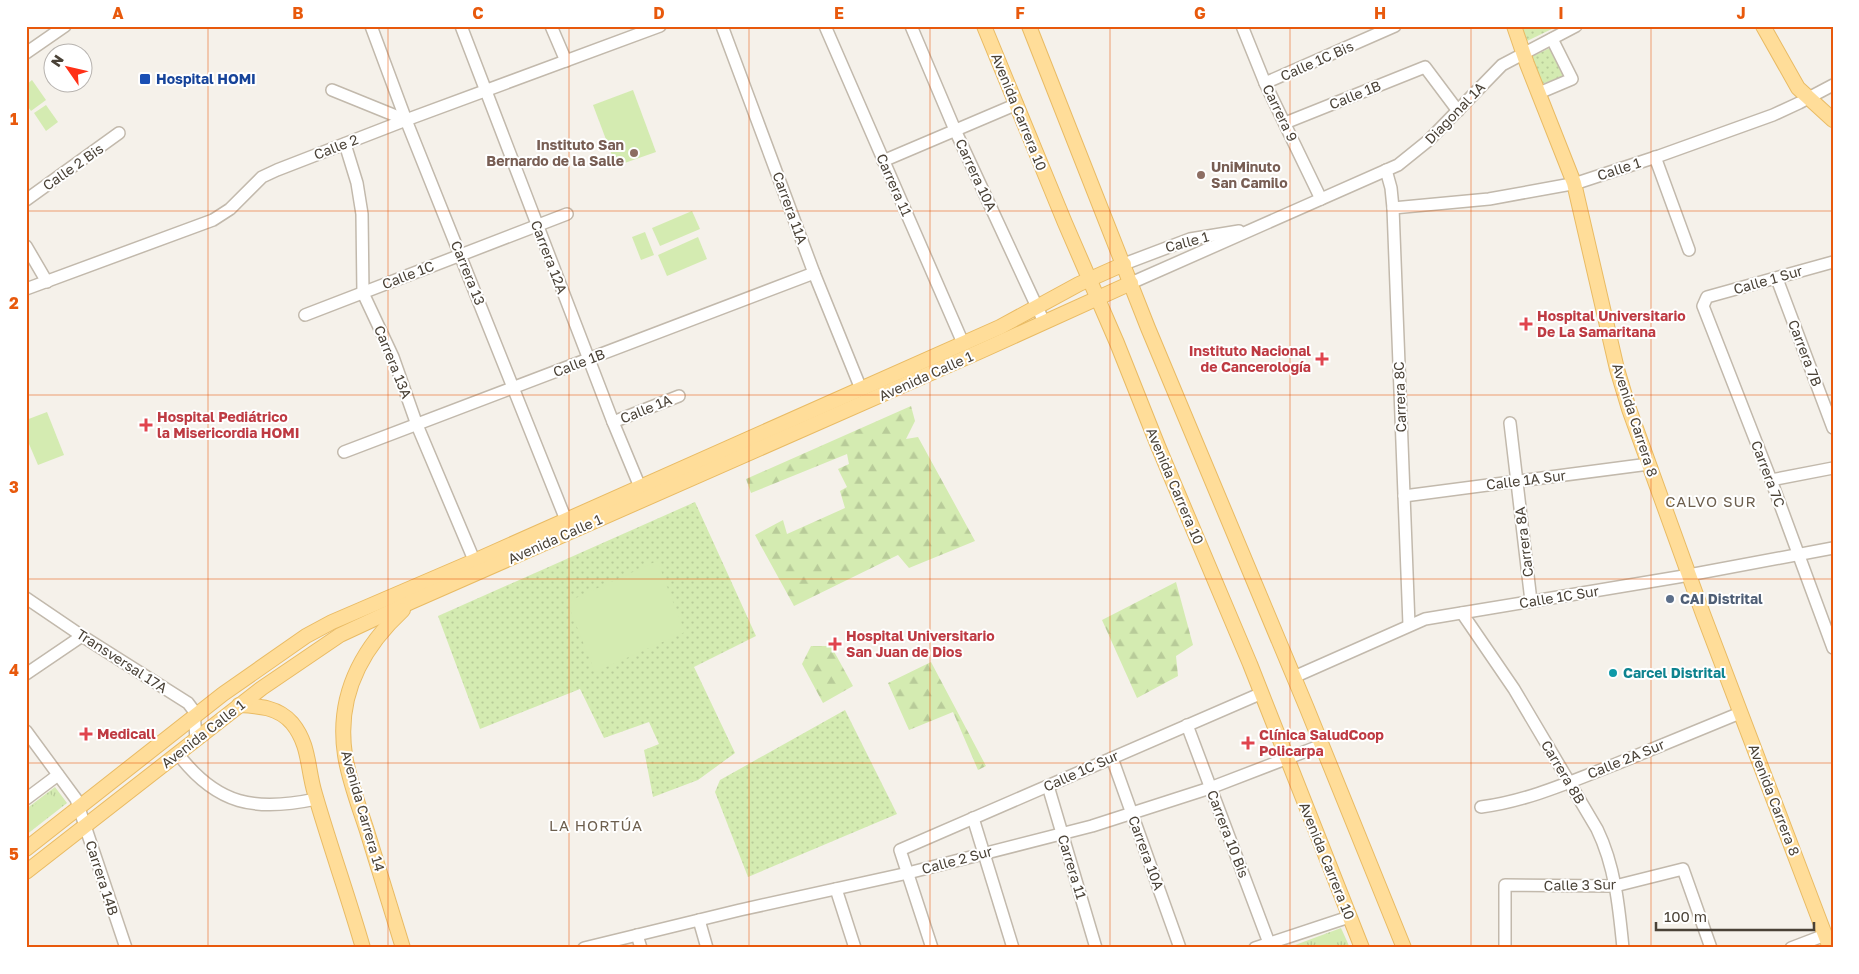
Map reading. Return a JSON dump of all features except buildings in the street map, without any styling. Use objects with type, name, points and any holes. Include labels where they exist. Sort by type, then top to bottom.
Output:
[{"type":"main road","name":"Avenida Carrera 10","points":[[984,26],[1262,693],[1362,948]]},
{"type":"main road","points":[[1029,26],[1131,283],[1404,948]]},
{"type":"main road","name":"Avenida Carrera 8","points":[[1514,26],[1523,54],[1574,183],[1617,369],[1649,464],[1827,942]]},
{"type":"main road","points":[[1763,26],[1790,76],[1808,99],[1833,120]]},
{"type":"main road","name":"Avenida Calle 1","points":[[568,526],[640,487],[1000,327],[1089,279],[1124,264]]},
{"type":"main road","name":"Avenida Calle 1","points":[[26,849],[194,716],[306,636],[332,622],[476,566],[981,352],[1131,283]]},
{"type":"main road","name":"Avenida Calle 1","points":[[26,872],[86,828],[239,705],[340,635],[411,602],[476,566]]},
{"type":"main road","name":"Avenida Carrera 14","points":[[403,948],[346,763],[344,730],[350,684],[359,666],[387,625],[411,602]]},
{"type":"main road","points":[[239,705],[269,708],[284,716],[299,733],[307,750],[309,773],[316,799],[363,948]]},
{"type":"street","points":[[26,54],[65,26]]},
{"type":"street","name":"Carrera 13","points":[[371,26],[406,120],[568,526]]},
{"type":"street","name":"Carrera 12A","points":[[461,26],[613,422],[640,487]]},
{"type":"street","points":[[551,26],[566,61]]},
{"type":"street","name":"Carrera 11A","points":[[722,26],[814,273],[861,389]]},
{"type":"street","name":"Carrera 11","points":[[825,26],[964,343]]},
{"type":"street","name":"Carrera 10A","points":[[911,26],[955,130],[1044,322]]},
{"type":"street","name":"Carrera 9","points":[[1242,26],[1266,83],[1321,199]]},
{"type":"street","name":"Calle 1C Bis","points":[[1266,83],[1395,26]]},
{"type":"street","points":[[1523,54],[1576,26]]},
{"type":"street","name":"Calle 2","points":[[26,289],[213,220],[234,206],[262,177],[406,120],[656,27]]},
{"type":"street","points":[[1539,93],[1572,78],[1552,39]]},
{"type":"street","name":"Diagonal 1A","points":[[1386,170],[1398,165],[1418,150],[1502,65],[1523,54]]},
{"type":"street","name":"Calle 1B","points":[[1285,123],[1425,67],[1458,111]]},
{"type":"street","name":"Calle 1","points":[[1393,208],[1497,198],[1574,183],[1655,157],[1773,115],[1833,85]]},
{"type":"street","points":[[332,90],[406,120]]},
{"type":"street","points":[[884,161],[1017,104]]},
{"type":"street","name":"Calle 2 Bis","points":[[26,200],[119,134]]},
{"type":"street","name":"Carrera 13A","points":[[345,144],[357,183],[362,214],[363,293],[393,357],[417,425],[476,566]]},
{"type":"street","points":[[1655,157],[1689,250]]},
{"type":"street","name":"Calle 1","points":[[1131,283],[1386,170]]},
{"type":"street","name":"Carrera 8C","points":[[1386,170],[1392,188],[1409,625]]},
{"type":"street","name":"Calle 1C","points":[[305,315],[568,214]]},
{"type":"street","name":"Calle 1","points":[[1124,264],[1190,239],[1253,229]]},
{"type":"street","points":[[26,246],[47,282]]},
{"type":"street","name":"Calle 1 Sur","points":[[1705,300],[1707,297],[1833,262]]},
{"type":"street","name":"Calle 1B","points":[[344,452],[814,273]]},
{"type":"street","name":"Carrera 7B","points":[[1777,279],[1833,428]]},
{"type":"street","name":"Carrera 7C","points":[[1705,300],[1703,306],[1799,554],[1829,626],[1833,648]]},
{"type":"street","name":"Calle 1A","points":[[613,422],[679,396]]},
{"type":"street","name":"Carrera 8A","points":[[1510,424],[1531,601]]},
{"type":"street","name":"Calle 1A Sur","points":[[1404,496],[1649,464]]},
{"type":"street","points":[[1771,480],[1833,468]]},
{"type":"street","name":"Calle 1C Sur","points":[[1294,677],[1425,619],[1689,575],[1833,548]]},
{"type":"street","name":"Transversal 17A","points":[[26,598],[188,704],[194,711],[194,716]]},
{"type":"street","name":"Carrera 8B","points":[[1462,613],[1514,689],[1604,842],[1616,886],[1623,948]]},
{"type":"street","points":[[26,674],[82,636]]},
{"type":"street","name":"Calle 1C Sur","points":[[908,873],[900,850],[1262,693]]},
{"type":"street","name":"Calle 2A Sur","points":[[1481,807],[1527,798],[1740,712]]},
{"type":"street","points":[[194,716],[196,739]]},
{"type":"street","name":"Carrera 10 Bis","points":[[1187,725],[1269,943]]},
{"type":"street","name":"Carrera 14B","points":[[26,731],[76,799],[126,948]]},
{"type":"street","name":"Calle 2 Sur","points":[[584,948],[908,873],[1062,833],[1210,788],[1322,745]]},
{"type":"street","points":[[178,754],[193,773],[210,787],[238,801],[250,804],[278,805],[316,799]]},
{"type":"street","name":"Carrera 10A","points":[[1112,758],[1180,948]]},
{"type":"street","points":[[26,799],[58,775]]},
{"type":"street","name":"Carrera 11","points":[[1048,786],[1096,948]]},
{"type":"street","points":[[973,818],[1013,948]]},
{"type":"street","name":"Calle 3 Sur","points":[[1505,948],[1505,885],[1616,886],[1683,869],[1711,948]]},
{"type":"street","points":[[908,873],[932,948]]},
{"type":"street","points":[[836,889],[855,948]]},
{"type":"street","points":[[1255,948],[1349,917]]},
{"type":"street","points":[[699,920],[707,948]]},
{"type":"street","points":[[637,935],[641,948]]},
{"type":"street","points":[[1791,948],[1827,942]]},
{"type":"green space","points":[[1520,26],[1558,26],[1525,42]]},
{"type":"green space","points":[[1550,48],[1564,76],[1542,84],[1531,57]]},
{"type":"green space","points":[[32,80],[46,100],[31,111],[26,104],[26,85]]},
{"type":"green space","points":[[633,90],[656,152],[616,166],[593,105]]},
{"type":"green space","points":[[46,105],[58,122],[46,131],[34,113]]},
{"type":"green space","points":[[692,211],[700,229],[660,246],[652,228]]},
{"type":"green space","points":[[645,232],[654,255],[641,260],[632,237]]},
{"type":"green space","points":[[698,237],[707,259],[667,276],[658,255]]},
{"type":"green space","points":[[911,406],[915,421],[906,439],[918,437],[975,541],[909,568],[898,555],[794,606],[755,535],[783,520],[787,534],[845,508],[840,491],[847,487],[838,469],[849,464],[847,454],[751,493],[746,479]]},
{"type":"green space","points":[[47,412],[64,455],[38,465],[26,437],[26,420]]},
{"type":"green space","points":[[695,502],[756,636],[694,667],[735,753],[698,780],[653,797],[644,750],[659,744],[649,722],[604,738],[580,689],[480,729],[438,616]]},
{"type":"green space","points":[[657,561],[685,632],[595,672],[567,602]]},
{"type":"green space","points":[[1176,582],[1193,645],[1176,656],[1178,676],[1137,698],[1102,620]]},
{"type":"green space","points":[[811,646],[831,646],[853,686],[823,703],[802,664]]},
{"type":"green space","points":[[931,662],[986,766],[978,770],[953,712],[909,730],[888,683]]},
{"type":"green space","points":[[845,710],[897,814],[748,877],[715,792],[720,780]]},
{"type":"green space","points":[[55,787],[67,803],[26,835],[26,809]]},
{"type":"green space","points":[[50,793],[60,806],[31,829],[26,822],[26,812]]},
{"type":"green space","points":[[1341,928],[1350,948],[1287,948]]},
{"type":"place","name":"Hospital HOMI","points":[[145,79]]},
{"type":"place","name":"Instituto San Bernardo de la Salle","points":[[634,153]]},
{"type":"place","name":"UniMinuto San Camilo","points":[[1201,175]]},
{"type":"place","name":"Hospital Universitario De La Samaritana","points":[[1526,324]]},
{"type":"place","name":"Instituto Nacional de Cancerología","points":[[1322,359]]},
{"type":"place","name":"Hospital Pediátrico la Misericordia HOMI","points":[[146,425]]},
{"type":"place","name":"CAI Distrital","points":[[1670,599]]},
{"type":"place","name":"Hospital Universitario San Juan de Dios","points":[[835,644]]},
{"type":"place","name":"Carcel Distrital","points":[[1613,673]]},
{"type":"place","name":"Medicall","points":[[86,734]]},
{"type":"place","name":"Clínica SaludCoop Policarpa","points":[[1248,743]]},
{"type":"district","name":"CALVO SUR","points":[[1711,502]]},
{"type":"district","name":"LA HORTÚA","points":[[596,826]]}]
